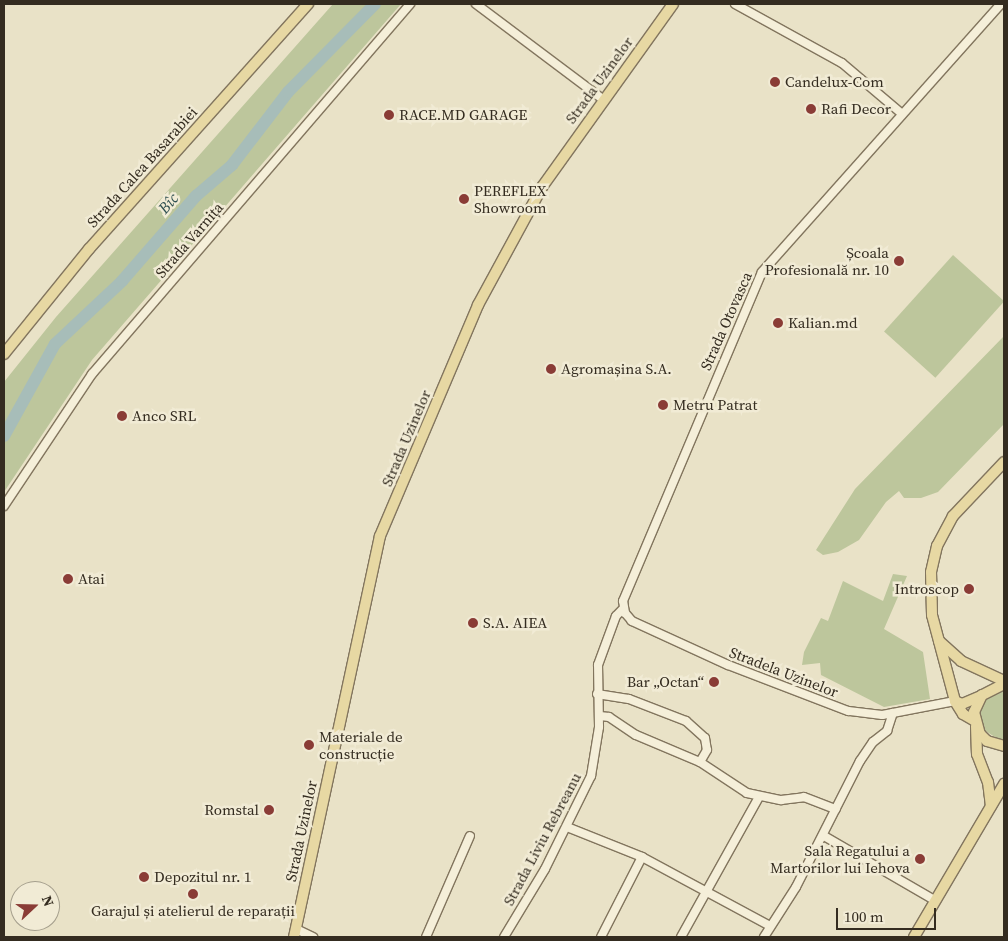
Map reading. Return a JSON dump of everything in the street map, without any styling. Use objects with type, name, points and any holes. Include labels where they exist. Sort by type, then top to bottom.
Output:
[{"type":"main road","name":"Strada Calea Basarabiei","points":[[4,354],[89,249],[308,4]]},
{"type":"main road","name":"Strada Uzinelor","points":[[295,933],[380,536],[478,305],[542,187],[673,4]]},
{"type":"main road","points":[[1004,462],[953,516],[937,546],[930,586],[937,638],[955,701],[963,714],[975,724],[987,741],[1004,746]]},
{"type":"main road","points":[[937,638],[953,655],[1004,683]]},
{"type":"main road","points":[[955,701],[962,704],[1004,683]]},
{"type":"main road","points":[[982,695],[974,712],[977,754],[988,782],[991,807]]},
{"type":"main road","points":[[914,937],[1004,784]]},
{"type":"street","name":"Strada Varnița","points":[[4,506],[92,374],[410,4]]},
{"type":"street","points":[[476,4],[604,100]]},
{"type":"street","points":[[735,4],[842,63],[901,113]]},
{"type":"street","name":"Strada Otovasca","points":[[623,605],[759,277],[901,113],[1001,4]]},
{"type":"street","name":"Strada Liviu Rebreanu","points":[[504,937],[567,827],[591,776],[596,755],[600,716],[597,694],[598,665],[616,616],[623,605]]},
{"type":"street","name":"Stradela Uzinelor","points":[[623,605],[632,622],[728,665],[848,711],[867,715],[893,713],[955,701]]},
{"type":"street","points":[[597,694],[630,699],[691,724],[705,738],[707,750],[700,762]]},
{"type":"street","points":[[764,937],[785,907],[824,836],[860,761],[888,729],[893,713]]},
{"type":"street","points":[[600,716],[606,716],[636,736],[700,762],[731,785],[759,797],[781,800],[804,797],[836,809]]},
{"type":"street","points":[[681,937],[759,797]]},
{"type":"street","points":[[567,827],[642,857],[705,893],[770,926]]},
{"type":"street","points":[[426,937],[470,836]]},
{"type":"street","points":[[824,836],[936,901]]},
{"type":"street","points":[[602,937],[642,857]]},
{"type":"street","points":[[295,933],[313,937]]},
{"type":"green space","points":[[333,4],[401,4],[92,360],[4,492],[4,382],[56,317]]},
{"type":"green space","points":[[953,255],[1004,301],[935,378],[884,332]]},
{"type":"green space","points":[[1004,336],[1004,424],[938,492],[921,498],[904,498],[899,491],[886,502],[859,540],[838,552],[823,555],[816,550],[855,489]]},
{"type":"green space","points":[[893,574],[907,576],[884,629],[923,652],[930,699],[884,707],[821,675],[820,663],[802,665],[804,652],[821,618],[828,621],[843,581],[883,601]]},
{"type":"green space","points":[[1004,690],[1004,740],[1001,741],[981,728],[979,715],[987,698]]},
{"type":"waterway","name":"Bîc","points":[[4,436],[55,344],[122,281],[196,196],[232,165],[288,92],[375,4]]},
{"type":"place","name":"Candelux-Com","points":[[775,82]]},
{"type":"place","name":"Rafi Decor","points":[[811,109]]},
{"type":"place","name":"RACE.MD GARAGE","points":[[389,115]]},
{"type":"place","name":"PEREFLEX Showroom","points":[[464,199]]},
{"type":"place","name":"Școala Profesională nr. 10","points":[[899,261]]},
{"type":"place","name":"Kalian.md","points":[[778,323]]},
{"type":"place","name":"Agromașina S.A.","points":[[551,369]]},
{"type":"place","name":"Metru Patrat","points":[[663,405]]},
{"type":"place","name":"Anco SRL","points":[[122,416]]},
{"type":"place","name":"Atai","points":[[68,579]]},
{"type":"place","name":"Introscop","points":[[969,589]]},
{"type":"place","name":"S.A. AIEA","points":[[473,623]]},
{"type":"place","name":"Bar „Octan“","points":[[714,682]]},
{"type":"place","name":"Materiale de construcție","points":[[309,745]]},
{"type":"place","name":"Romstal","points":[[269,810]]},
{"type":"place","name":"Sala Regatului a Martorilor lui Iehova","points":[[920,859]]},
{"type":"place","name":"Depozitul nr. 1","points":[[144,877]]},
{"type":"place","name":"Garajul și atelierul de reparații","points":[[193,894]]}]
